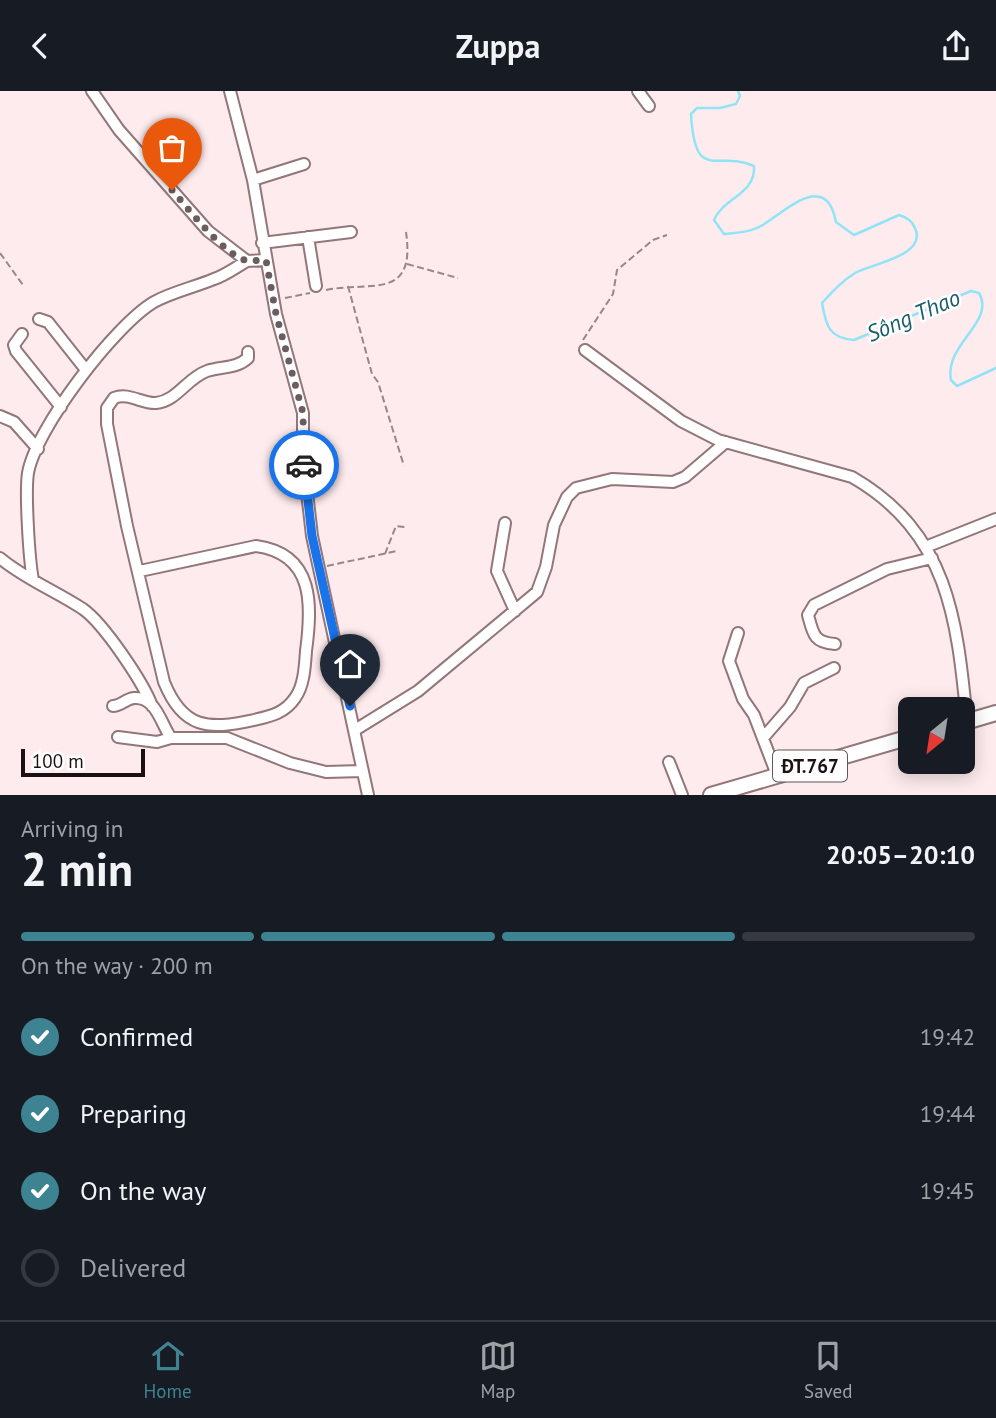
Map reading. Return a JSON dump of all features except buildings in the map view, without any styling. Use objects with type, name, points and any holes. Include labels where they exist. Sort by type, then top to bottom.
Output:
[{"type":"main road","points":[[975,719],[996,713]]},
{"type":"main road","name":"ĐT.767","points":[[711,795],[729,792],[777,775],[898,740]]},
{"type":"street","points":[[92,91],[119,129],[208,231],[247,261]]},
{"type":"street","points":[[230,91],[253,180],[273,301],[303,413],[303,457],[312,536],[368,795]]},
{"type":"street","points":[[638,91],[649,106]]},
{"type":"street","points":[[253,180],[304,164]]},
{"type":"street","points":[[262,243],[351,232]]},
{"type":"street","points":[[308,237],[317,290]]},
{"type":"street","points":[[33,580],[27,476],[61,407],[86,370],[135,315],[156,301],[218,278],[247,261],[266,260]]},
{"type":"street","points":[[39,319],[48,322],[86,370]]},
{"type":"street","points":[[22,334],[14,345],[16,351],[61,407]]},
{"type":"street","points":[[585,350],[681,421],[726,442],[852,477],[871,488],[904,516],[928,546],[954,619],[962,697]]},
{"type":"street","points":[[139,571],[256,547],[272,549],[292,562],[300,573],[311,608],[304,675],[296,697],[278,715],[221,727],[203,726],[173,704],[164,682],[127,526],[107,424],[107,408],[118,396],[153,403],[169,400],[190,380],[207,371],[241,365],[248,358],[248,352]]},
{"type":"street","points":[[0,416],[14,422],[38,449]]},
{"type":"street","points":[[355,730],[418,691],[537,592],[546,567],[554,525],[567,497],[576,488],[612,479],[673,482],[685,477],[726,442]]},
{"type":"street","points":[[928,546],[996,519]]},
{"type":"street","points":[[505,523],[497,571],[515,611]]},
{"type":"street","points":[[0,558],[86,611],[123,655],[171,738]]},
{"type":"street","points":[[835,644],[821,643],[813,636],[808,615],[814,605],[887,569],[932,558]]},
{"type":"street","points":[[738,633],[729,661],[777,775]]},
{"type":"street","points":[[763,738],[790,707],[804,683],[834,668]]},
{"type":"street","points":[[113,706],[134,698],[145,700],[152,706]]},
{"type":"street","points":[[210,737],[221,727]]},
{"type":"street","points":[[118,737],[157,742],[171,738],[227,738],[290,763],[326,772],[362,771]]},
{"type":"street","points":[[669,762],[682,795]]},
{"type":"path","points":[[273,301],[317,290],[348,286],[387,286],[397,281],[406,264],[406,232]]},
{"type":"path","points":[[585,350],[583,339],[613,294],[617,270],[653,240],[667,235]]},
{"type":"path","points":[[0,253],[23,285]]},
{"type":"path","points":[[406,264],[458,278]]},
{"type":"path","points":[[348,286],[372,374],[378,382],[404,466]]},
{"type":"path","points":[[386,554],[396,526],[405,527]]},
{"type":"path","points":[[319,568],[397,551]]},
{"type":"waterway","name":"Sông Thao","points":[[738,91],[740,96],[736,104],[720,108],[697,108],[691,114],[693,136],[697,150],[703,157],[754,166],[753,175],[745,190],[724,206],[714,220],[724,234],[757,228],[793,205],[814,196],[823,198],[831,206],[836,222],[854,235],[899,215],[906,218],[915,228],[917,238],[913,246],[896,258],[855,273],[841,283],[822,303],[827,324],[839,337],[854,340],[971,291],[979,293],[981,314],[955,355],[951,380],[957,386],[996,368]]},
{"type":"way so far","points":[[172,190],[208,231],[235,254],[247,261],[266,260],[276,314],[303,413],[304,465]]},
{"type":"route","points":[[304,465],[312,536],[350,706]]}]
